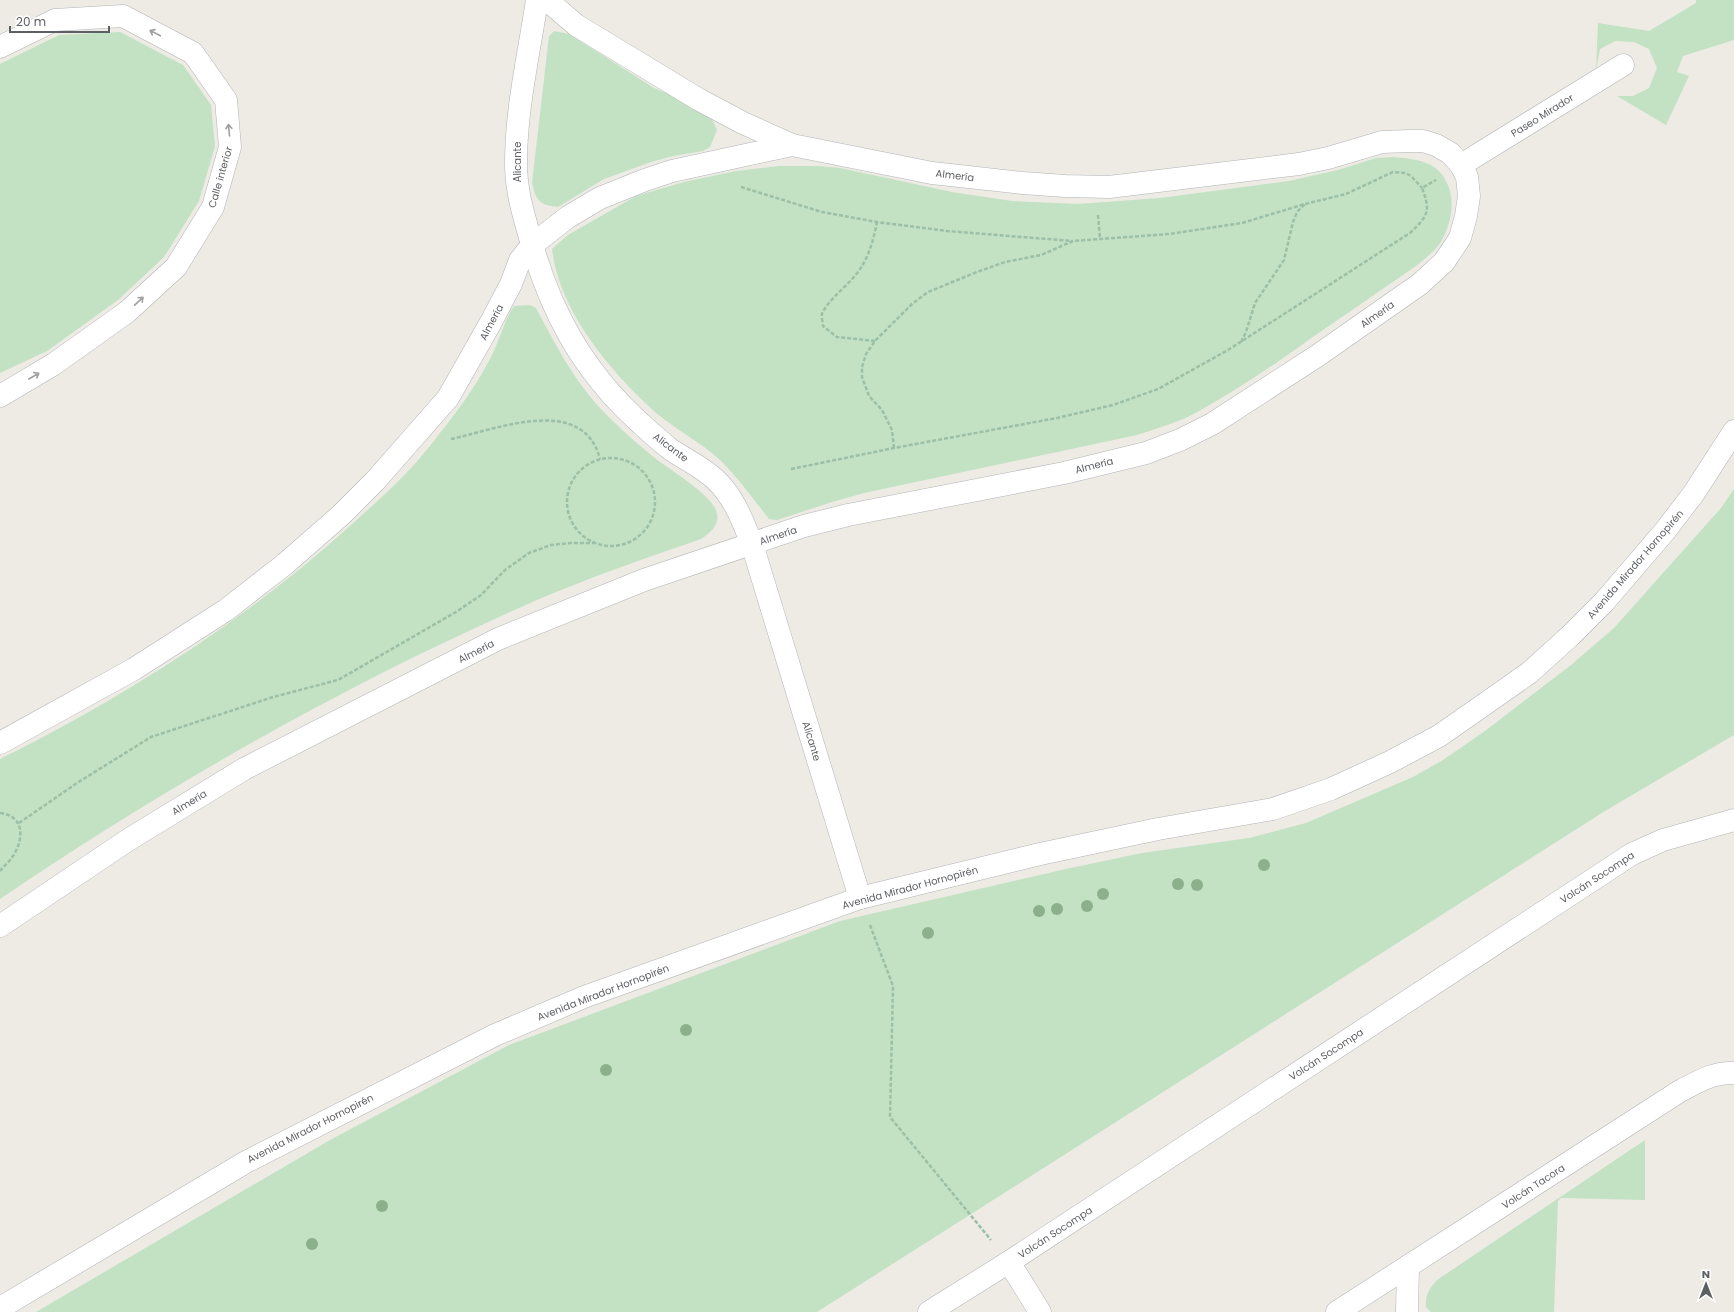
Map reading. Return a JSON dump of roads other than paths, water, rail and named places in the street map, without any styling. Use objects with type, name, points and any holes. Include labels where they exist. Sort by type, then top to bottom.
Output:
[{"type":"street","name":"Alicante","points":[[537,0],[519,116],[516,162],[520,203],[532,245],[553,307],[570,338],[590,368],[638,422],[670,448],[717,481],[732,499],[752,544],[860,898]]},
{"type":"street","name":"Almería","points":[[0,926],[128,840],[244,770],[491,643],[644,580],[804,526],[848,515],[1057,474],[1146,453],[1180,440],[1212,424],[1316,356],[1420,284],[1444,262],[1460,238],[1466,216],[1469,196],[1467,177],[1461,165],[1450,153],[1436,145],[1410,141],[1382,142],[1328,158],[1299,164],[1152,182],[1095,187],[1023,184],[932,172],[792,145],[742,123],[698,99],[576,25],[547,0]]},
{"type":"street","name":"Calle interior","points":[[0,47],[55,20],[123,16],[193,53],[226,100],[230,147],[214,207],[176,267],[127,312],[54,364],[0,396]]},
{"type":"street","name":"Paseo Mirador","points":[[1461,165],[1624,65]]},
{"type":"street","name":"Almería","points":[[0,743],[134,669],[226,610],[285,564],[341,515],[375,481],[448,398],[491,322],[520,260],[532,245],[568,217],[622,188],[672,171],[792,145]]},
{"type":"street","name":"Avenida Mirador Hornopirén","points":[[0,1308],[246,1162],[495,1035],[584,997],[860,898],[1040,854],[1158,829],[1273,809],[1331,789],[1390,762],[1439,736],[1482,706],[1529,672],[1570,636],[1604,602],[1665,531],[1694,493],[1734,431]]},
{"type":"street","name":"Volcán Socompa","points":[[929,1312],[1009,1262],[1632,854],[1663,840],[1734,820]]},
{"type":"street","name":"Volcán Tacora","points":[[1337,1312],[1680,1092],[1709,1076],[1719,1073],[1734,1073]]},
{"type":"street","points":[[1009,1262],[1040,1312]]},
{"type":"street","points":[[1407,1312],[1408,1266]]}]
